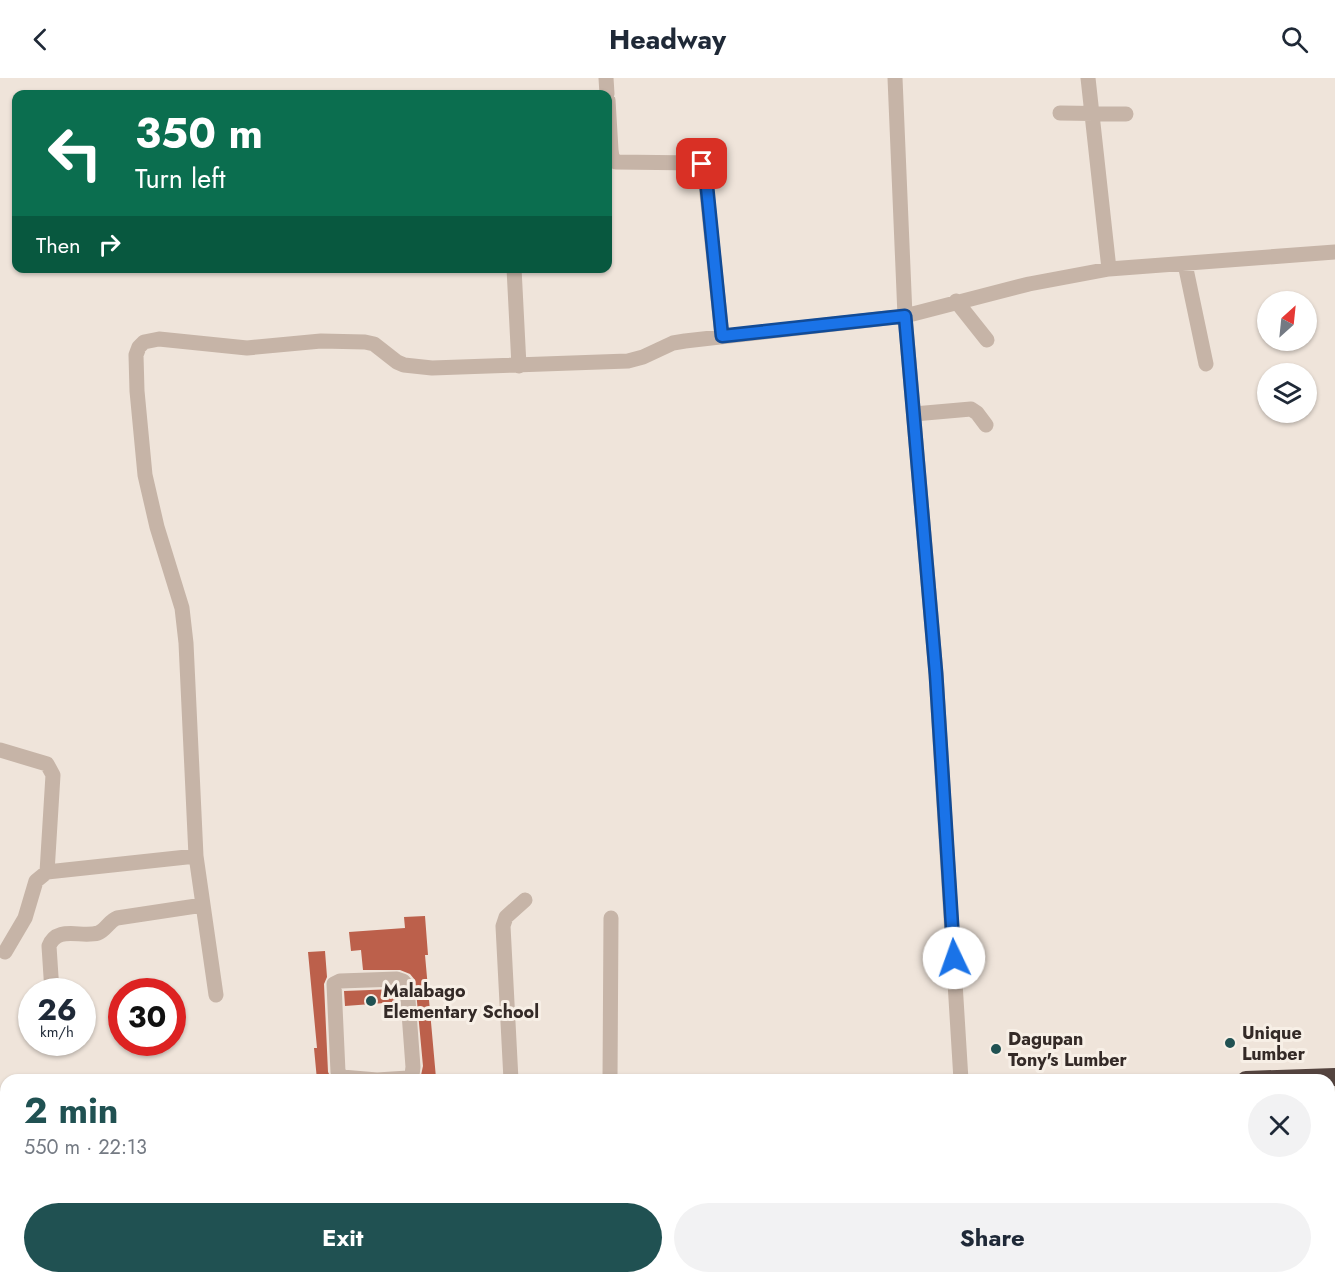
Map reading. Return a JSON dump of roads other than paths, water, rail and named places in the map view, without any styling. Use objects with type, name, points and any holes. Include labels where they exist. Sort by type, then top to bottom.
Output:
[{"type":"street","points":[[895,78],[905,316],[938,708],[961,1074]]},
{"type":"street","points":[[1088,78],[1090,114],[1109,269]]},
{"type":"street","points":[[1060,113],[1126,114]]},
{"type":"street","points":[[612,156],[616,162],[704,165],[722,336]]},
{"type":"street","points":[[216,994],[196,856],[186,643],[182,608],[157,527],[145,475],[136,355],[144,342],[159,339],[247,348],[321,341],[365,342],[374,344],[397,362],[413,367],[519,366],[628,361],[643,357],[673,343],[905,316],[1029,284],[1109,269],[1335,252]]},
{"type":"street","points":[[1185,264],[1206,364]]},
{"type":"street","points":[[514,273],[519,366]]},
{"type":"street","points":[[956,301],[987,340]]},
{"type":"street","points":[[914,414],[971,409],[986,425]]},
{"type":"street","points":[[0,750],[42,762],[50,768],[53,775],[47,872]]},
{"type":"street","points":[[5,951],[25,918],[36,881],[47,872],[196,856]]},
{"type":"street","points":[[511,1074],[503,926],[506,917],[525,900]]},
{"type":"street","points":[[51,978],[49,946],[54,937],[64,934],[96,933],[117,918],[203,906]]},
{"type":"street","points":[[610,918],[610,1074]]},
{"type":"street","points":[[340,1074],[333,987],[337,982],[397,979],[406,983],[411,1074]]},
{"type":"place","name":"Malabago Elementary School","points":[[371,1001]]},
{"type":"place","name":"Unique Lumber","points":[[1230,1043]]},
{"type":"place","name":"Dagupan Tony's Lumber","points":[[996,1049]]}]
